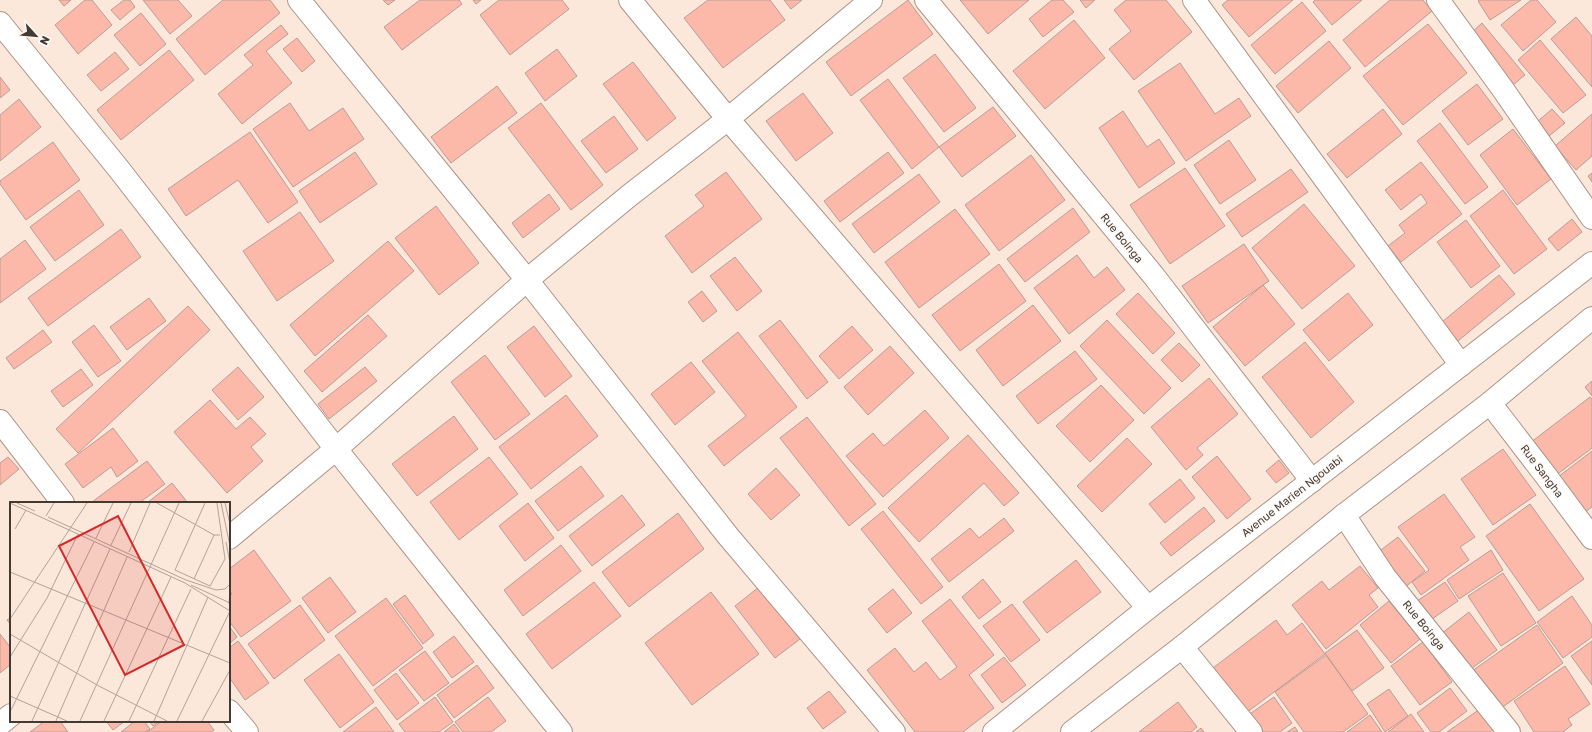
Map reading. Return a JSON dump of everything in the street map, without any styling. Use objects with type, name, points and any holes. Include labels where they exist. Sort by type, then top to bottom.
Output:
[{"type":"street","points":[[299,0],[527,280],[728,536],[894,732]]},
{"type":"street","points":[[630,0],[728,119],[1148,608]]},
{"type":"street","points":[[230,537],[336,449],[527,280],[630,195],[728,119],[871,0]]},
{"type":"street","name":"Rue Boinga","points":[[926,0],[1153,276],[1312,481]]},
{"type":"street","points":[[1194,0],[1461,365]]},
{"type":"street","points":[[1438,0],[1502,88],[1592,218]]},
{"type":"street","points":[[0,23],[118,168],[336,449],[561,732]]},
{"type":"street","name":"Avenue Marien Ngouabi","points":[[994,732],[1148,608],[1592,263]]},
{"type":"street","points":[[1072,732],[1182,647],[1344,515],[1490,404],[1592,318]]},
{"type":"street","name":"Rue Sangha","points":[[1490,404],[1592,538]]},
{"type":"street","points":[[0,421],[62,502]]},
{"type":"street","name":"Rue Boinga","points":[[1344,515],[1385,577],[1509,732]]},
{"type":"street","points":[[1182,647],[1251,732]]},
{"type":"street","points":[[230,712],[246,732]]},
{"type":"street","points":[[0,724],[10,716]]},
{"type":"building","points":[[59,0],[71,0],[64,6]]},
{"type":"building","points":[[85,0],[92,0],[112,25],[78,54],[55,25]]},
{"type":"building","points":[[124,0],[130,0],[135,7],[120,20],[111,10]]},
{"type":"building","points":[[143,0],[178,0],[192,16],[170,34]]},
{"type":"building","points":[[223,0],[270,0],[280,13],[205,75],[176,39]]},
{"type":"building","points":[[383,0],[395,0],[388,5]]},
{"type":"building","points":[[420,0],[459,0],[462,4],[402,50],[384,27]]},
{"type":"building","points":[[473,0],[481,0],[476,4]]},
{"type":"building","points":[[499,0],[562,0],[569,9],[510,55],[480,15]]},
{"type":"building","points":[[708,0],[770,0],[785,20],[723,68],[684,18]]},
{"type":"building","points":[[784,0],[802,0],[791,9]]},
{"type":"building","points":[[908,0],[933,34],[851,96],[826,62]]},
{"type":"building","points":[[960,0],[1029,0],[988,34]]},
{"type":"building","points":[[1052,0],[1063,0],[1074,12],[1043,37],[1029,19]]},
{"type":"building","points":[[1080,0],[1095,0],[1086,8]]},
{"type":"building","points":[[1126,0],[1166,0],[1192,32],[1134,80],[1109,49],[1131,31],[1114,10]]},
{"type":"building","points":[[1228,0],[1293,0],[1249,37],[1222,5]]},
{"type":"building","points":[[1315,0],[1362,0],[1332,25],[1313,2]]},
{"type":"building","points":[[1390,0],[1423,0],[1432,11],[1365,67],[1343,40]]},
{"type":"building","points":[[1521,0],[1490,20],[1478,1]]},
{"type":"building","points":[[1531,0],[1537,0],[1556,22],[1523,51],[1501,25]]},
{"type":"building","points":[[1302,2],[1326,31],[1275,74],[1251,45]]},
{"type":"building","points":[[141,13],[166,44],[140,66],[114,35]]},
{"type":"building","points":[[1576,17],[1592,36],[1592,87],[1551,39]]},
{"type":"building","points":[[1074,20],[1105,58],[1045,109],[1013,71]]},
{"type":"building","points":[[1482,23],[1525,75],[1513,85],[1470,34]]},
{"type":"building","points":[[1428,24],[1467,73],[1403,125],[1363,76]]},
{"type":"building","points":[[281,25],[288,34],[266,51],[292,83],[242,124],[218,94],[253,65],[244,55]]},
{"type":"building","points":[[297,38],[315,61],[302,72],[283,49]]},
{"type":"building","points":[[1540,40],[1586,95],[1563,113],[1518,60]]},
{"type":"building","points":[[1329,41],[1351,68],[1298,113],[1276,86]]},
{"type":"building","points":[[557,49],[577,76],[545,101],[525,73]]},
{"type":"building","points":[[169,50],[194,80],[121,140],[97,110]]},
{"type":"building","points":[[115,52],[129,69],[101,91],[87,75]]},
{"type":"building","points":[[935,54],[976,108],[944,132],[903,78]]},
{"type":"building","points":[[633,62],[676,118],[647,141],[603,84]]},
{"type":"building","points":[[1180,63],[1215,114],[1239,98],[1251,116],[1186,161],[1138,91]]},
{"type":"building","points":[[0,77],[10,90],[0,98]]},
{"type":"building","points":[[888,79],[939,147],[912,169],[860,100]]},
{"type":"building","points":[[1477,84],[1503,119],[1468,145],[1442,111]]},
{"type":"building","points":[[497,86],[517,113],[451,163],[431,137]]},
{"type":"building","points":[[803,93],[833,133],[796,161],[766,121]]},
{"type":"building","points":[[19,99],[41,127],[0,161],[0,115]]},
{"type":"building","points":[[290,103],[309,131],[343,108],[364,139],[293,187],[253,129]]},
{"type":"building","points":[[541,103],[603,185],[571,210],[508,128]]},
{"type":"building","points":[[993,107],[1016,136],[962,177],[939,147]]},
{"type":"building","points":[[1383,109],[1402,134],[1347,178],[1327,154]]},
{"type":"building","points":[[1552,109],[1565,123],[1549,136],[1537,122]]},
{"type":"building","points":[[1123,111],[1147,147],[1159,139],[1175,163],[1139,188],[1099,128]]},
{"type":"building","points":[[1592,114],[1592,156],[1576,170],[1555,146]]},
{"type":"building","points":[[614,116],[638,149],[606,173],[581,141]]},
{"type":"building","points":[[1440,123],[1488,187],[1465,204],[1417,141]]},
{"type":"building","points":[[1513,129],[1551,179],[1517,205],[1480,155]]},
{"type":"building","points":[[250,132],[298,202],[268,223],[238,180],[186,216],[168,189]]},
{"type":"building","points":[[1229,140],[1256,180],[1220,204],[1194,165]]},
{"type":"building","points":[[53,142],[80,180],[26,220],[0,184],[0,181]]},
{"type":"building","points":[[355,152],[377,184],[320,223],[299,191]]},
{"type":"building","points":[[888,152],[904,173],[840,222],[824,201]]},
{"type":"building","points":[[1031,155],[1065,200],[999,251],[965,205]]},
{"type":"building","points":[[1421,162],[1462,214],[1401,262],[1388,246],[1405,233],[1399,225],[1427,203],[1421,194],[1401,210],[1385,190]]},
{"type":"building","points":[[1185,168],[1225,226],[1170,264],[1130,205]]},
{"type":"building","points":[[1291,169],[1308,192],[1242,237],[1226,214]]},
{"type":"building","points":[[726,172],[762,219],[692,273],[665,236],[704,206],[695,195]]},
{"type":"building","points":[[1592,173],[1592,182],[1588,176]]},
{"type":"building","points":[[919,174],[940,202],[874,253],[852,224]]},
{"type":"building","points":[[79,190],[104,225],[55,261],[30,227]]},
{"type":"building","points":[[1503,190],[1547,249],[1514,274],[1470,216]]},
{"type":"building","points":[[549,194],[560,209],[523,238],[512,223]]},
{"type":"building","points":[[1304,204],[1355,266],[1302,309],[1252,248]]},
{"type":"building","points":[[436,206],[479,263],[439,295],[395,238]]},
{"type":"building","points":[[1073,208],[1090,232],[1025,282],[1007,259]]},
{"type":"building","points":[[955,209],[990,254],[919,308],[885,262]]},
{"type":"building","points":[[300,212],[334,261],[277,301],[243,251]]},
{"type":"building","points":[[1572,219],[1582,232],[1558,251],[1548,239]]},
{"type":"building","points":[[1466,220],[1500,266],[1471,288],[1437,242]]},
{"type":"building","points":[[121,229],[141,257],[48,326],[28,298]]},
{"type":"building","points":[[25,240],[46,269],[0,303],[0,259]]},
{"type":"building","points":[[388,241],[414,271],[315,356],[290,325]]},
{"type":"building","points":[[1244,244],[1269,281],[1208,323],[1182,286]]},
{"type":"building","points":[[1077,255],[1094,278],[1107,267],[1125,290],[1069,334],[1034,288]]},
{"type":"building","points":[[735,257],[762,291],[737,311],[710,276]]},
{"type":"building","points":[[999,264],[1026,301],[960,351],[932,315]]},
{"type":"building","points":[[1499,275],[1515,294],[1458,341],[1442,322]]},
{"type":"building","points":[[1263,285],[1295,324],[1245,366],[1213,327]]},
{"type":"building","points":[[702,291],[717,311],[703,322],[688,302]]},
{"type":"building","points":[[1138,293],[1175,333],[1153,354],[1116,314]]},
{"type":"building","points":[[1348,293],[1373,325],[1329,361],[1303,330]]},
{"type":"building","points":[[149,298],[166,321],[127,350],[110,327]]},
{"type":"building","points":[[1033,305],[1061,341],[1003,386],[976,350]]},
{"type":"building","points":[[188,306],[210,330],[78,453],[56,429]]},
{"type":"building","points":[[368,315],[387,336],[322,392],[304,371]]},
{"type":"building","points":[[780,320],[828,382],[807,399],[759,336]]},
{"type":"building","points":[[1107,320],[1171,388],[1144,414],[1080,346]]},
{"type":"building","points":[[94,325],[121,361],[98,377],[72,342]]},
{"type":"building","points":[[534,326],[572,376],[545,397],[507,347]]},
{"type":"building","points":[[852,326],[873,350],[839,379],[819,356]]},
{"type":"building","points":[[43,330],[52,342],[14,369],[6,358]]},
{"type":"building","points":[[738,332],[797,407],[724,466],[708,446],[746,416],[702,361]]},
{"type":"building","points":[[1305,342],[1354,402],[1311,438],[1262,377]]},
{"type":"building","points":[[1179,343],[1200,365],[1182,382],[1161,360]]},
{"type":"building","points":[[890,346],[914,373],[868,415],[844,387]]},
{"type":"building","points":[[1075,351],[1097,379],[1038,424],[1016,396]]},
{"type":"building","points":[[485,355],[530,414],[495,440],[451,382]]},
{"type":"building","points":[[691,362],[715,392],[675,425],[651,394]]},
{"type":"building","points":[[238,367],[264,397],[238,420],[212,390]]},
{"type":"building","points":[[365,367],[377,381],[329,419],[318,404]]},
{"type":"building","points":[[81,369],[93,385],[63,407],[51,391]]},
{"type":"building","points":[[1209,378],[1238,414],[1197,448],[1203,455],[1186,470],[1151,427]]},
{"type":"building","points":[[1592,381],[1592,396],[1585,387]]},
{"type":"building","points":[[1101,385],[1134,420],[1090,462],[1056,426]]},
{"type":"building","points":[[566,395],[598,436],[531,489],[499,447]]},
{"type":"building","points":[[1590,397],[1592,399],[1592,448],[1551,479],[1526,446]]},
{"type":"building","points":[[210,400],[236,429],[250,417],[266,434],[251,447],[263,461],[227,493],[174,432]]},
{"type":"building","points":[[925,410],[949,438],[883,497],[846,456],[873,433],[884,446]]},
{"type":"building","points":[[454,416],[478,449],[417,496],[392,464]]},
{"type":"building","points":[[807,417],[876,504],[849,526],[780,438]]},
{"type":"building","points":[[113,428],[138,461],[117,477],[111,467],[83,488],[65,464]]},
{"type":"building","points":[[968,435],[1019,493],[1004,506],[984,483],[919,542],[888,508]]},
{"type":"building","points":[[1127,438],[1152,464],[1102,512],[1077,486]]},
{"type":"building","points":[[1503,449],[1536,495],[1493,525],[1461,479]]},
{"type":"building","points":[[1592,451],[1592,507],[1581,515],[1554,480]]},
{"type":"building","points":[[1217,456],[1251,499],[1227,519],[1192,477]]},
{"type":"building","points":[[8,457],[19,469],[0,485],[0,463]]},
{"type":"building","points":[[489,457],[518,494],[459,540],[430,502]]},
{"type":"building","points":[[1279,460],[1289,473],[1276,483],[1266,471]]},
{"type":"building","points":[[147,461],[165,484],[140,502],[92,502]]},
{"type":"building","points":[[581,466],[604,496],[558,531],[535,501]]},
{"type":"building","points":[[776,468],[800,495],[771,520],[748,494]]},
{"type":"building","points":[[1180,479],[1195,498],[1165,523],[1149,504]]},
{"type":"building","points":[[172,483],[187,502],[148,502]]},
{"type":"building","points":[[1444,494],[1475,537],[1460,547],[1469,560],[1421,595],[1412,582],[1429,570],[1398,527]]},
{"type":"building","points":[[622,495],[645,525],[592,566],[569,536]]},
{"type":"building","points":[[528,503],[554,538],[525,561],[499,526]]},
{"type":"building","points":[[1530,504],[1584,579],[1539,611],[1486,536]]},
{"type":"building","points":[[1204,507],[1215,521],[1171,556],[1160,543]]},
{"type":"building","points":[[883,511],[943,587],[921,604],[861,529]]},
{"type":"building","points":[[678,513],[704,549],[629,607],[602,572]]},
{"type":"building","points":[[1004,518],[1014,531],[949,582],[931,559],[970,528],[979,538]]},
{"type":"building","points":[[1398,537],[1425,571],[1404,588],[1377,553]]},
{"type":"building","points":[[561,545],[581,571],[523,616],[504,590]]},
{"type":"building","points":[[254,550],[291,601],[241,637],[230,622],[230,595],[232,594],[230,591],[230,568]]},
{"type":"building","points":[[1491,550],[1503,570],[1459,599],[1447,580]]},
{"type":"building","points":[[1076,560],[1101,592],[1047,633],[1023,602]]},
{"type":"building","points":[[1360,566],[1378,588],[1369,595],[1378,607],[1326,649],[1292,605],[1322,581],[1329,590]]},
{"type":"building","points":[[1503,573],[1536,623],[1501,646],[1468,596]]},
{"type":"building","points":[[330,577],[356,612],[328,633],[302,598]]},
{"type":"building","points":[[983,579],[1001,602],[979,619],[962,597]]},
{"type":"building","points":[[594,582],[621,616],[552,669],[526,634]]},
{"type":"building","points":[[1445,582],[1458,601],[1429,621],[1417,601]]},
{"type":"building","points":[[759,587],[800,639],[775,658],[735,606]]},
{"type":"building","points":[[893,589],[912,613],[887,633],[868,609]]},
{"type":"building","points":[[711,592],[759,654],[692,705],[645,643]]},
{"type":"building","points":[[405,595],[434,635],[423,644],[393,604]]},
{"type":"building","points":[[1572,596],[1592,625],[1592,637],[1563,658],[1537,622]]},
{"type":"building","points":[[386,598],[423,648],[373,686],[335,636]]},
{"type":"building","points":[[950,599],[994,655],[969,675],[994,708],[963,732],[915,732],[867,670],[895,648],[914,672],[926,662],[940,680],[957,667],[922,621]]},
{"type":"building","points":[[1389,601],[1420,639],[1391,663],[1360,625]]},
{"type":"building","points":[[1012,604],[1040,640],[1011,662],[983,626]]},
{"type":"building","points":[[300,605],[325,640],[274,679],[248,644]]},
{"type":"building","points":[[1469,612],[1497,650],[1468,671],[1441,634]]},
{"type":"building","points":[[1276,620],[1287,635],[1302,623],[1325,654],[1246,713],[1213,668]]},
{"type":"building","points":[[1537,625],[1563,663],[1500,709],[1472,671]]},
{"type":"building","points":[[230,627],[237,637],[230,643]]},
{"type":"building","points":[[1357,630],[1384,668],[1352,691],[1325,653]]},
{"type":"building","points":[[0,634],[10,647],[10,665],[0,673]]},
{"type":"building","points":[[454,636],[474,662],[452,678],[433,652]]},
{"type":"building","points":[[238,641],[269,683],[245,700],[230,678],[230,647]]},
{"type":"building","points":[[1592,641],[1592,685],[1571,656]]},
{"type":"building","points":[[1423,642],[1452,682],[1420,705],[1391,666]]},
{"type":"building","points":[[425,651],[449,683],[424,701],[399,670]]},
{"type":"building","points":[[339,654],[374,702],[340,728],[304,680]]},
{"type":"building","points":[[1326,655],[1368,714],[1343,732],[1304,732],[1275,692]]},
{"type":"building","points":[[1004,657],[1026,685],[1002,703],[981,675]]},
{"type":"building","points":[[477,665],[494,688],[454,718],[437,695]]},
{"type":"building","points":[[1565,666],[1590,704],[1568,719],[1572,725],[1563,732],[1534,732],[1514,701]]},
{"type":"building","points":[[396,673],[419,703],[397,720],[374,690]]},
{"type":"building","points":[[1450,688],[1467,711],[1439,732],[1431,732],[1417,713]]},
{"type":"building","points":[[1389,689],[1408,716],[1385,732],[1367,704]]},
{"type":"building","points":[[829,691],[846,712],[823,729],[807,708]]},
{"type":"building","points":[[435,697],[453,722],[439,732],[405,732],[399,724]]},
{"type":"building","points":[[488,697],[506,721],[491,732],[463,732],[455,722]]},
{"type":"building","points":[[1274,697],[1292,723],[1280,732],[1254,732],[1244,718]]},
{"type":"building","points":[[1178,702],[1197,727],[1191,732],[1139,732]]},
{"type":"building","points":[[376,707],[394,732],[343,732]]},
{"type":"building","points":[[1480,709],[1494,729],[1490,732],[1447,732]]},
{"type":"building","points":[[1411,714],[1424,732],[1388,732]]},
{"type":"building","points":[[1370,715],[1382,732],[1347,732]]},
{"type":"building","points":[[44,722],[61,722],[68,732],[30,732]]},
{"type":"building","points":[[107,722],[124,722],[113,730]]},
{"type":"building","points":[[134,722],[145,722],[150,729],[145,732],[121,732]]},
{"type":"building","points":[[150,722],[159,722],[153,726]]},
{"type":"building","points":[[161,722],[208,722],[214,730],[211,732],[147,732]]},
{"type":"building","points":[[454,724],[460,732],[444,732]]},
{"type":"building","points":[[1295,727],[1298,732],[1287,732]]},
{"type":"building","points":[[1201,728],[1204,732],[1196,732]]}]
